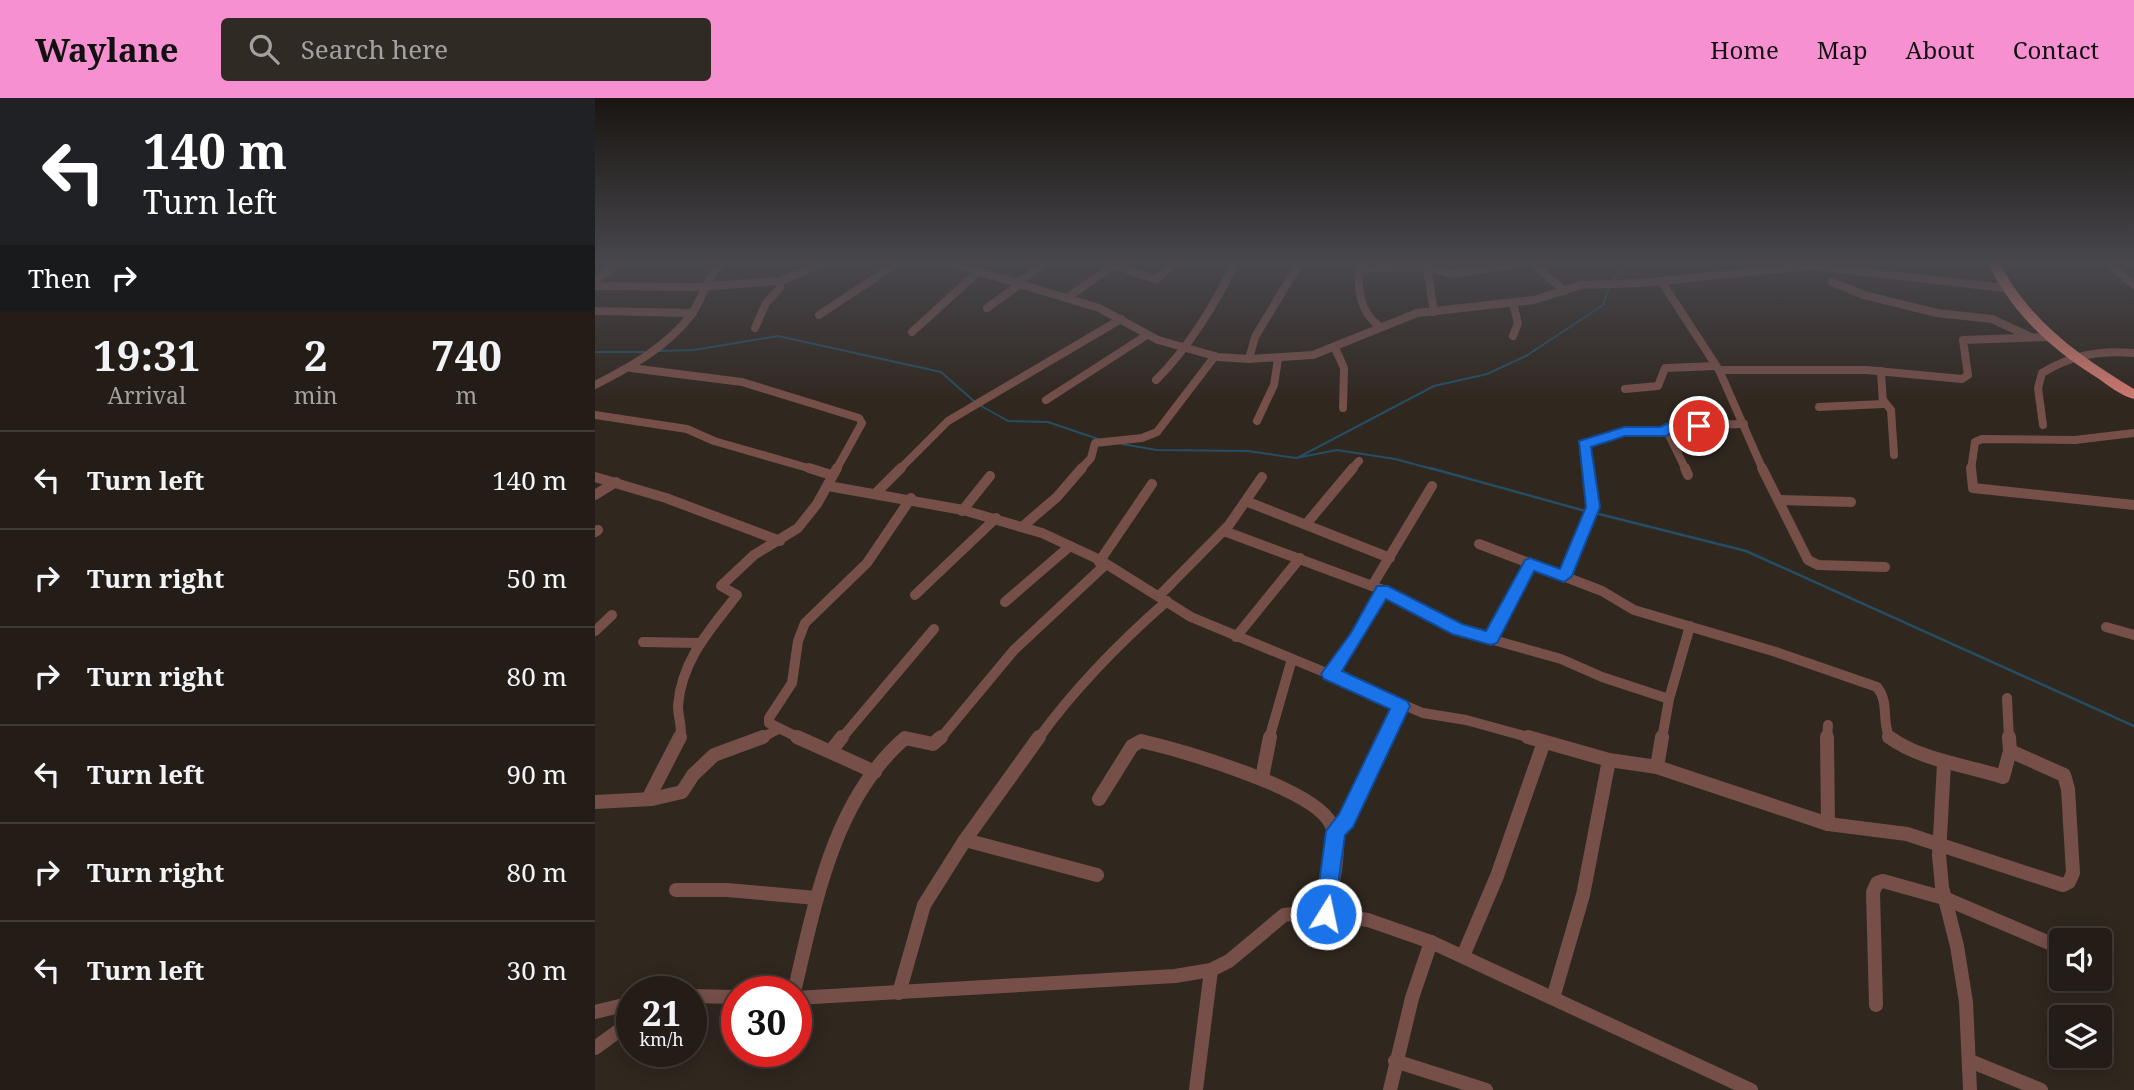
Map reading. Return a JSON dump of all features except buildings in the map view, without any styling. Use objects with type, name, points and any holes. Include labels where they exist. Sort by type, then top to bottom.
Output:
[{"type":"highway","points":[[2022,310],[2073,357],[2134,396]]},
{"type":"street","points":[[598,310],[633,314],[693,313]]},
{"type":"street","points":[[595,385],[631,368],[694,310]]},
{"type":"street","points":[[755,328],[763,310]]},
{"type":"street","points":[[819,315],[826,310]]},
{"type":"street","points":[[912,332],[936,310]]},
{"type":"street","points":[[1105,310],[1147,335],[1185,349],[1215,356],[1249,359],[1304,357],[1335,348],[1379,326],[1417,313],[1449,310]]},
{"type":"street","points":[[1156,380],[1185,349],[1208,310]]},
{"type":"street","points":[[1249,359],[1255,337],[1271,310]]},
{"type":"street","points":[[1365,310],[1371,322],[1379,326]]},
{"type":"street","points":[[1513,337],[1518,323],[1515,310]]},
{"type":"street","points":[[1680,310],[1718,368],[1756,457],[1811,563],[1885,567]]},
{"type":"street","points":[[1926,310],[1992,319],[2033,338]]},
{"type":"street","points":[[875,494],[948,421],[1121,319]]},
{"type":"street","points":[[1046,400],[1147,335]]},
{"type":"street","points":[[1625,389],[1658,386],[1665,368],[1881,371],[1962,379],[1968,375],[1963,340],[2049,337]]},
{"type":"street","points":[[1335,348],[1344,368],[1343,408]]},
{"type":"street","points":[[2043,425],[2039,379],[2050,367],[2073,357],[2111,351],[2134,353]]},
{"type":"street","points":[[1022,527],[1033,522],[1057,497],[1091,458],[1093,446],[1106,439],[1138,440],[1152,436],[1191,390],[1215,356]]},
{"type":"street","points":[[1257,421],[1274,385],[1278,359]]},
{"type":"street","points":[[631,368],[742,382],[859,418],[862,423],[804,522],[780,541],[765,548],[721,586],[737,595],[699,643],[682,684],[678,707],[682,732],[678,746],[647,799]]},
{"type":"street","points":[[1819,407],[1883,404],[1881,371]]},
{"type":"street","points":[[1883,400],[1891,410],[1894,455]]},
{"type":"street","points":[[595,415],[687,429],[713,441],[875,494],[911,498],[996,518],[1022,527],[1070,546],[1164,598],[1191,617],[1401,706],[1609,760],[1657,767],[1828,824],[1886,829],[1939,843],[2063,885],[2069,882],[2073,873],[2070,809],[2064,775],[2010,751]]},
{"type":"street","points":[[1688,475],[1667,427],[1744,424]]},
{"type":"street","points":[[1564,576],[1589,522],[1593,507],[1583,444],[1624,432],[1667,431]]},
{"type":"street","points":[[2134,433],[2075,440],[1982,439],[1975,442],[1970,464],[1973,488],[2134,505]]},
{"type":"street","points":[[1307,523],[1359,461]]},
{"type":"street","points":[[962,511],[989,476]]},
{"type":"street","points":[[595,477],[696,507],[724,522],[780,541]]},
{"type":"street","points":[[899,993],[924,905],[965,840],[1063,704],[1224,531],[1248,502],[1262,477]]},
{"type":"street","points":[[595,495],[616,482]]},
{"type":"street","points":[[798,976],[816,898],[856,803],[874,772],[905,738],[933,744],[938,741],[1014,650],[1102,564],[1152,484]]},
{"type":"street","points":[[1330,674],[1356,637],[1390,558],[1431,486]]},
{"type":"street","points":[[874,772],[778,729],[769,723],[769,718],[792,683],[798,641],[805,622],[867,563],[911,498]]},
{"type":"street","points":[[1780,500],[1851,502]]},
{"type":"street","points":[[1248,502],[1307,523],[1390,558]]},
{"type":"street","points":[[915,595],[996,518]]},
{"type":"street","points":[[1224,531],[1377,588],[1458,630],[1561,659],[1602,677],[1669,699]]},
{"type":"street","points":[[1479,544],[1602,591],[1625,607],[1776,652],[1877,687],[1887,700],[1886,733],[1891,739],[1944,764],[1955,762],[2003,777],[2010,751],[2007,698]]},
{"type":"street","points":[[1005,601],[1070,546]]},
{"type":"street","points":[[1236,637],[1300,558]]},
{"type":"street","points":[[1491,639],[1530,564]]},
{"type":"street","points":[[595,631],[612,615]]},
{"type":"street","points":[[1657,767],[1669,699],[1690,626]]},
{"type":"street","points":[[2106,626],[2134,635]]},
{"type":"street","points":[[831,751],[934,629]]},
{"type":"street","points":[[643,642],[699,643]]},
{"type":"street","points":[[1262,778],[1273,719],[1292,659]]},
{"type":"street","points":[[1326,914],[1336,831],[1346,821],[1401,706]]},
{"type":"street","points":[[1828,725],[1825,767],[1828,824]]},
{"type":"street","points":[[595,803],[647,799],[682,792],[693,775],[714,755],[751,744],[778,729]]},
{"type":"street","points":[[1099,799],[1132,746],[1141,741],[1182,750],[1262,778],[1324,813],[1336,831]]},
{"type":"street","points":[[1462,957],[1497,876],[1543,742]]},
{"type":"street","points":[[1553,998],[1583,895],[1609,760]]},
{"type":"street","points":[[1944,764],[1939,843],[1944,898],[1961,968],[1970,1090]]},
{"type":"street","points":[[965,840],[1097,875]]},
{"type":"street","points":[[1876,1005],[1873,892],[1877,883],[1891,881],[1944,898],[2049,943]]},
{"type":"street","points":[[676,890],[727,890],[816,898]]},
{"type":"street","points":[[812,997],[1175,976],[1211,970],[1229,961],[1284,915],[1298,911],[1368,920],[1431,942],[1751,1090]]},
{"type":"street","points":[[1390,1090],[1395,1060],[1431,942]]},
{"type":"street","points":[[1196,1090],[1211,970]]},
{"type":"street","points":[[595,1012],[616,1007]]},
{"type":"street","points":[[595,1048],[616,1033]]},
{"type":"street","points":[[1395,1060],[1486,1090]]},
{"type":"street","points":[[1969,1061],[2041,1090]]},
{"type":"waterway","points":[[1299,457],[1434,386],[1487,374],[1526,356],[1595,310]]},
{"type":"waterway","points":[[656,351],[694,350],[778,336],[941,372],[976,403],[1008,421],[1048,422],[1098,439]]},
{"type":"waterway","points":[[595,352],[646,352]]},
{"type":"waterway","points":[[1122,444],[1157,450],[1248,451],[1296,458],[1337,450],[1395,459],[1436,470]]},
{"type":"waterway","points":[[1430,468],[1589,512]]},
{"type":"waterway","points":[[1595,513],[1746,551],[2134,726]]},
{"type":"route","points":[[1326,914],[1336,831],[1346,821],[1392,718],[1401,706],[1330,674],[1356,637],[1383,590],[1458,630],[1491,639],[1530,564],[1564,576],[1589,522],[1593,507],[1583,444],[1624,432],[1667,431],[1667,427],[1671,426],[1699,426]]}]
